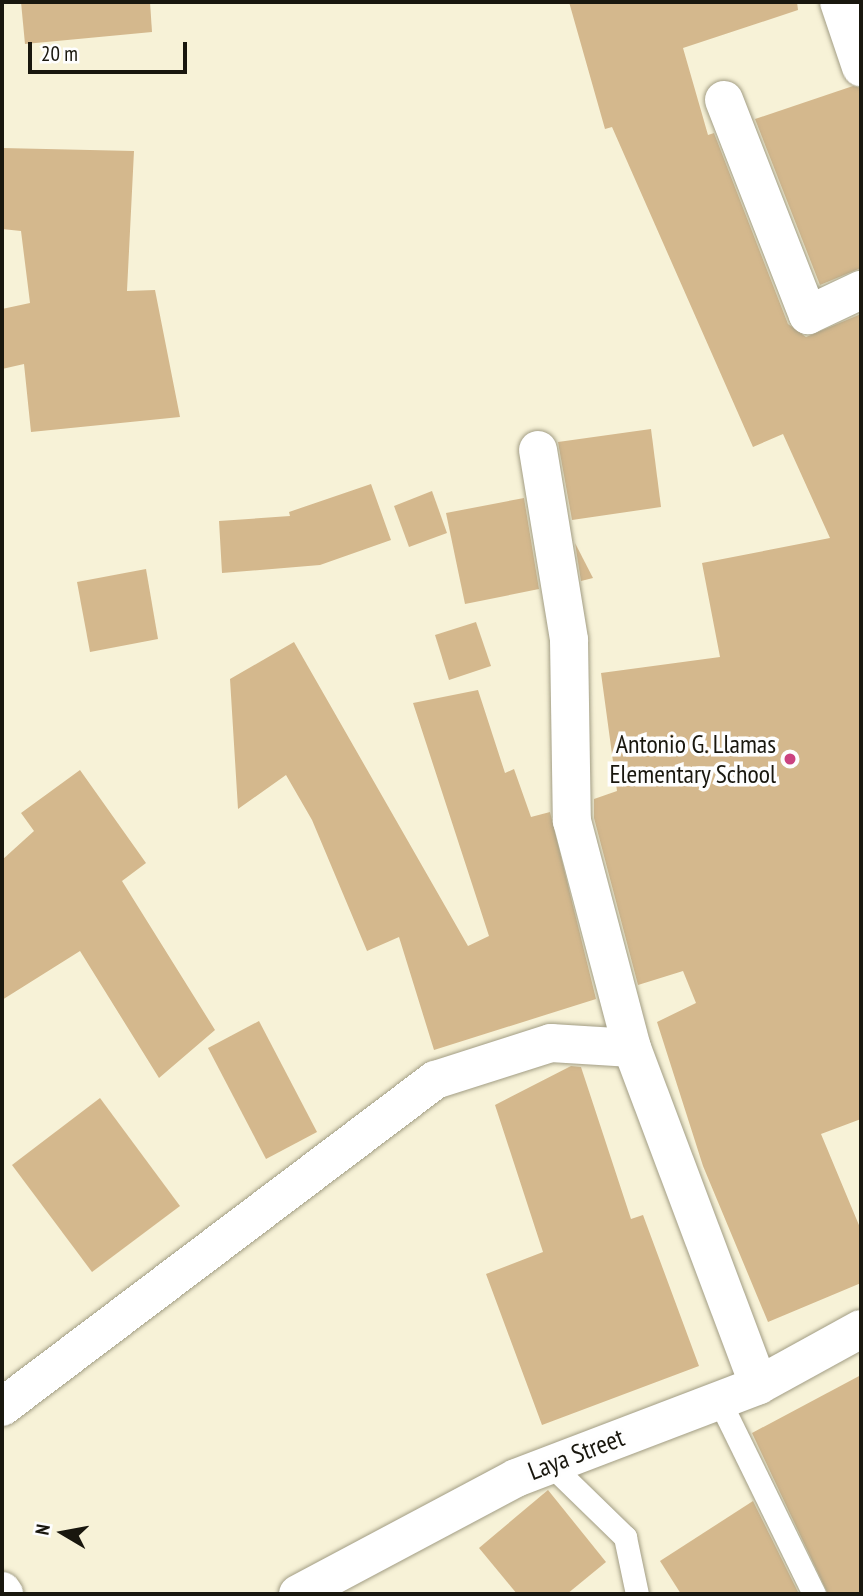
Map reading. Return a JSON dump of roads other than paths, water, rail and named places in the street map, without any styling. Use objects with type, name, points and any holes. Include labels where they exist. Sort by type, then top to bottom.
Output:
[{"type":"street","points":[[839,2],[861,67]]},
{"type":"street","points":[[724,100],[808,315],[861,289]]},
{"type":"street","points":[[538,450],[569,640],[572,821],[632,1048],[759,1385]]},
{"type":"street","points":[[2,1407],[435,1080],[551,1043],[632,1048]]},
{"type":"street","name":"Laya Street","points":[[298,1594],[516,1478],[759,1385],[861,1329]]},
{"type":"lane","points":[[719,1400],[814,1594]]},
{"type":"lane","points":[[550,1464],[625,1537],[637,1594]]},
{"type":"place","name":"Antonio G. Llamas Elementary School","points":[[790,759]]}]
